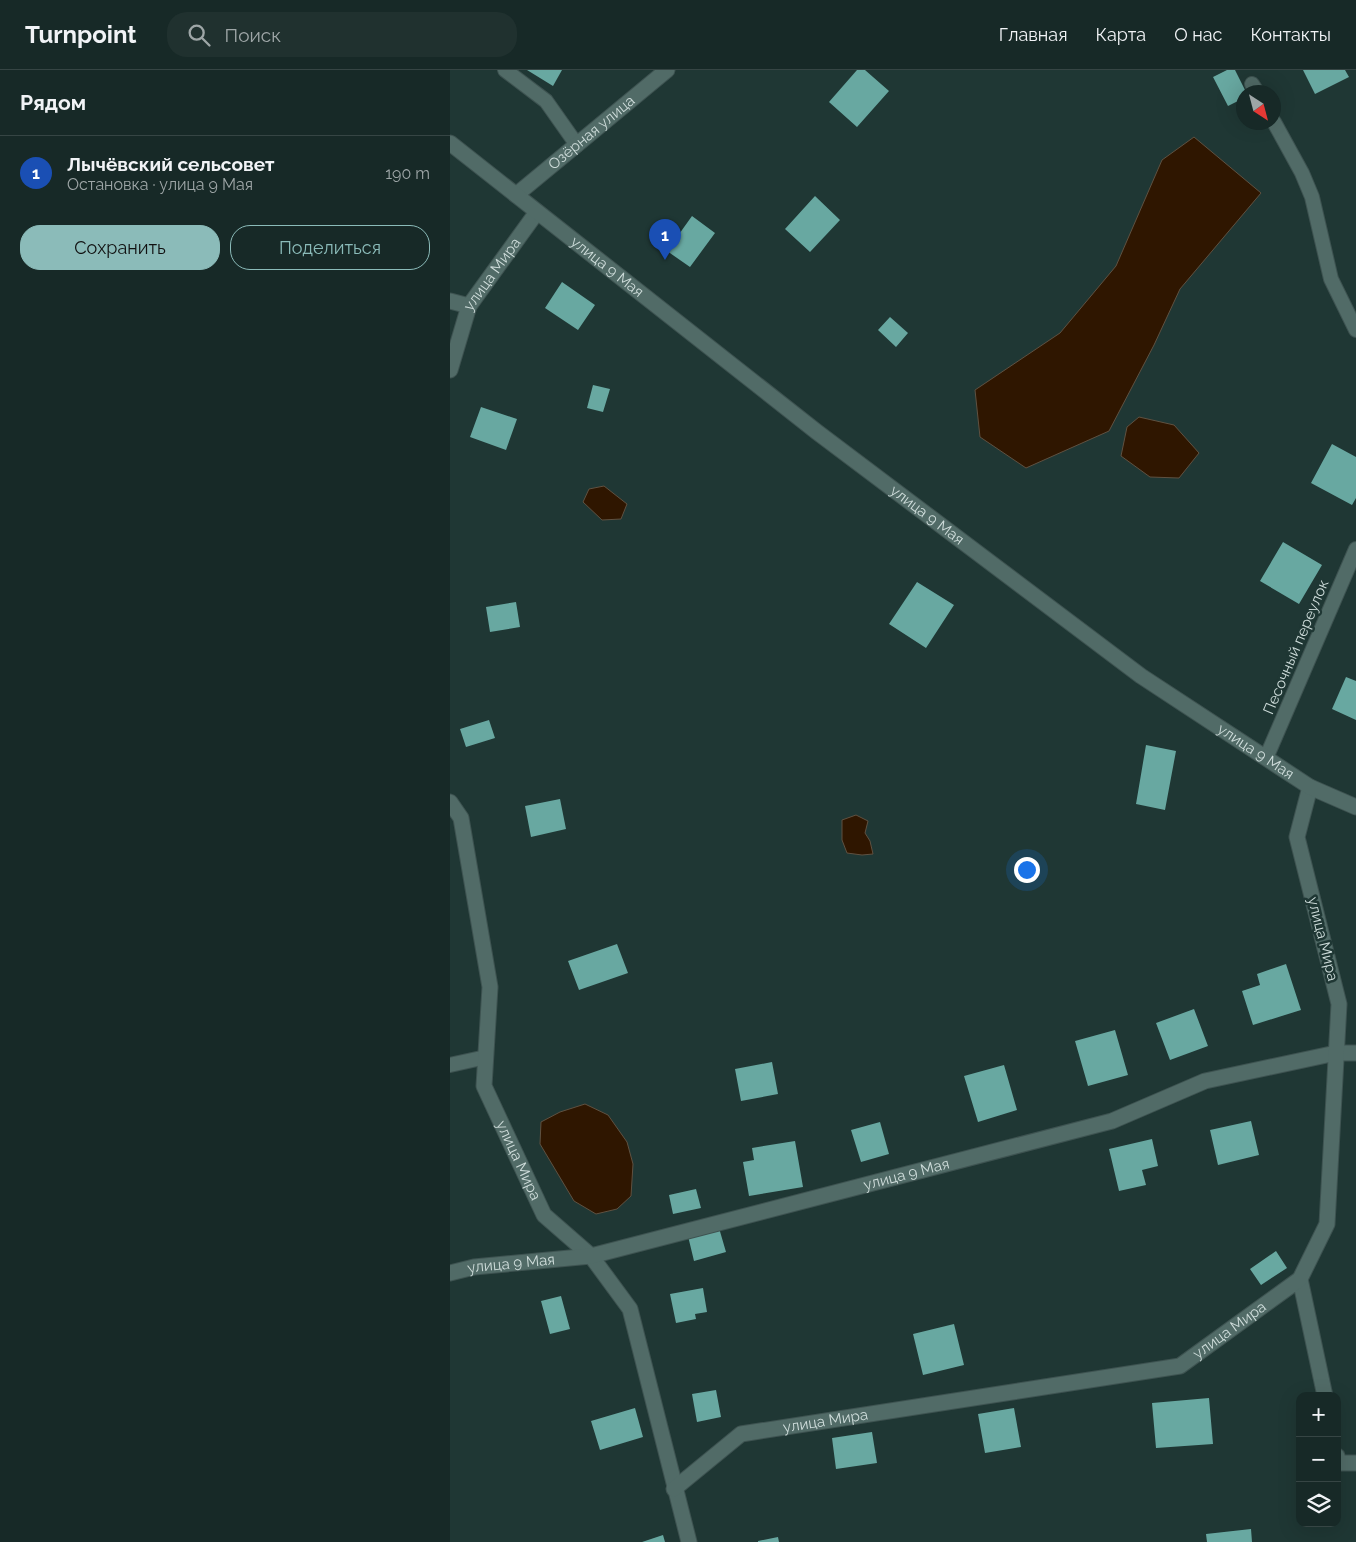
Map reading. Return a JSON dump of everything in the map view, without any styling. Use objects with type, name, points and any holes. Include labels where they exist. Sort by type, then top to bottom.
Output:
[{"type":"street","name":"Озёрная улица","points":[[516,195],[667,70]]},
{"type":"street","name":"улица 9 Мая","points":[[450,143],[818,432],[1141,676],[1310,787],[1356,807]]},
{"type":"street","name":"улица Мира","points":[[450,370],[469,306],[537,212]]},
{"type":"street","points":[[450,301],[469,306]]},
{"type":"street","name":"улица Мира","points":[[674,1489],[741,1434],[1180,1366],[1300,1279],[1327,1224],[1339,1004],[1297,836],[1310,787]]},
{"type":"street","name":"улица Мира","points":[[450,802],[461,818],[490,987],[484,1086],[544,1215],[591,1256],[630,1310],[688,1542]]},
{"type":"street","name":"улица 9 Мая","points":[[450,1273],[474,1267],[591,1256],[1112,1121],[1205,1081],[1336,1053],[1356,1053]]},
{"type":"street","points":[[1300,1279],[1324,1392]]},
{"type":"street","points":[[1341,1463],[1356,1463]]},
{"type":"lane","points":[[505,70],[546,101],[577,145]]},
{"type":"lane","points":[[1278,130],[1302,173],[1312,197],[1331,279],[1356,330]]},
{"type":"lane","name":"Песочный переулок","points":[[1266,758],[1356,549]]},
{"type":"lane","points":[[450,1065],[486,1056]]},
{"type":"shaded area","points":[[1194,137],[1261,193],[1180,289],[1154,345],[1109,431],[1026,468],[980,437],[975,390],[1060,333],[1116,266],[1162,160]]},
{"type":"shaded area","points":[[1139,417],[1174,425],[1199,453],[1179,478],[1150,477],[1121,456],[1127,427]]},
{"type":"shaded area","points":[[604,486],[627,504],[621,519],[602,520],[583,502],[589,489]]},
{"type":"shaded area","points":[[856,815],[868,821],[865,833],[870,841],[873,854],[847,853],[842,840],[842,820]]},
{"type":"shaded area","points":[[585,1104],[608,1115],[627,1142],[633,1164],[631,1196],[617,1209],[596,1214],[574,1201],[540,1144],[541,1122],[560,1112]]},
{"type":"building","points":[[527,70],[562,70],[553,86]]},
{"type":"building","points":[[857,70],[865,70],[889,91],[857,127],[829,102]]},
{"type":"building","points":[[1227,70],[1235,70],[1242,85],[1236,85],[1236,102],[1228,106],[1213,77]]},
{"type":"building","points":[[1303,70],[1345,70],[1349,77],[1315,94]]},
{"type":"building","points":[[815,196],[840,220],[810,252],[785,229]]},
{"type":"building","points":[[692,216],[715,233],[690,267],[667,251]]},
{"type":"building","points":[[562,282],[595,305],[578,330],[545,308]]},
{"type":"building","points":[[890,317],[908,333],[896,347],[878,330]]},
{"type":"building","points":[[593,385],[610,389],[603,412],[587,408]]},
{"type":"building","points":[[481,407],[517,419],[506,450],[470,437]]},
{"type":"building","points":[[1332,444],[1356,457],[1356,498],[1352,505],[1311,483]]},
{"type":"building","points":[[1283,542],[1322,565],[1299,604],[1260,581]]},
{"type":"building","points":[[917,582],[954,605],[926,648],[889,624]]},
{"type":"building","points":[[516,602],[520,627],[490,632],[486,607]]},
{"type":"building","points":[[1346,677],[1356,681],[1356,720],[1332,709]]},
{"type":"building","points":[[489,720],[495,738],[466,747],[460,729]]},
{"type":"building","points":[[1146,745],[1176,751],[1165,810],[1136,804]]},
{"type":"building","points":[[560,799],[566,829],[531,837],[525,806]]},
{"type":"building","points":[[617,944],[628,973],[579,990],[568,961]]},
{"type":"building","points":[[1286,964],[1301,1010],[1253,1025],[1242,991],[1260,985],[1257,974]]},
{"type":"building","points":[[1194,1009],[1208,1046],[1170,1060],[1156,1023]]},
{"type":"building","points":[[1115,1030],[1128,1075],[1088,1086],[1075,1041]]},
{"type":"building","points":[[772,1062],[778,1094],[741,1101],[735,1069]]},
{"type":"building","points":[[1004,1065],[1017,1110],[978,1122],[964,1076]]},
{"type":"building","points":[[1251,1121],[1259,1155],[1218,1165],[1210,1130]]},
{"type":"building","points":[[880,1122],[889,1154],[861,1162],[851,1130]]},
{"type":"building","points":[[1152,1139],[1158,1166],[1142,1170],[1146,1185],[1119,1191],[1109,1149]]},
{"type":"building","points":[[795,1141],[803,1187],[749,1196],[743,1162],[754,1160],[752,1148]]},
{"type":"building","points":[[696,1189],[701,1208],[673,1214],[669,1195]]},
{"type":"building","points":[[719,1228],[726,1252],[694,1261],[688,1236]]},
{"type":"building","points":[[1276,1251],[1287,1268],[1261,1285],[1250,1269]]},
{"type":"building","points":[[703,1288],[707,1312],[695,1314],[696,1319],[676,1323],[670,1294]]},
{"type":"building","points":[[561,1296],[570,1329],[550,1334],[541,1301]]},
{"type":"building","points":[[954,1324],[964,1365],[923,1375],[913,1334]]},
{"type":"building","points":[[716,1390],[721,1417],[697,1422],[692,1394]]},
{"type":"building","points":[[1209,1398],[1213,1444],[1156,1448],[1152,1403]]},
{"type":"building","points":[[635,1408],[643,1437],[600,1450],[591,1421]]},
{"type":"building","points":[[1014,1408],[1021,1447],[985,1453],[978,1414]]},
{"type":"building","points":[[872,1432],[877,1463],[836,1469],[832,1438]]},
{"type":"building","points":[[1251,1529],[1252,1542],[1207,1542],[1206,1534]]},
{"type":"building","points":[[663,1535],[665,1542],[642,1542]]},
{"type":"building","points":[[778,1537],[779,1542],[758,1542],[758,1541]]},
{"type":"place","name":"Лычёвский сельсовет","points":[[665,260]]}]
